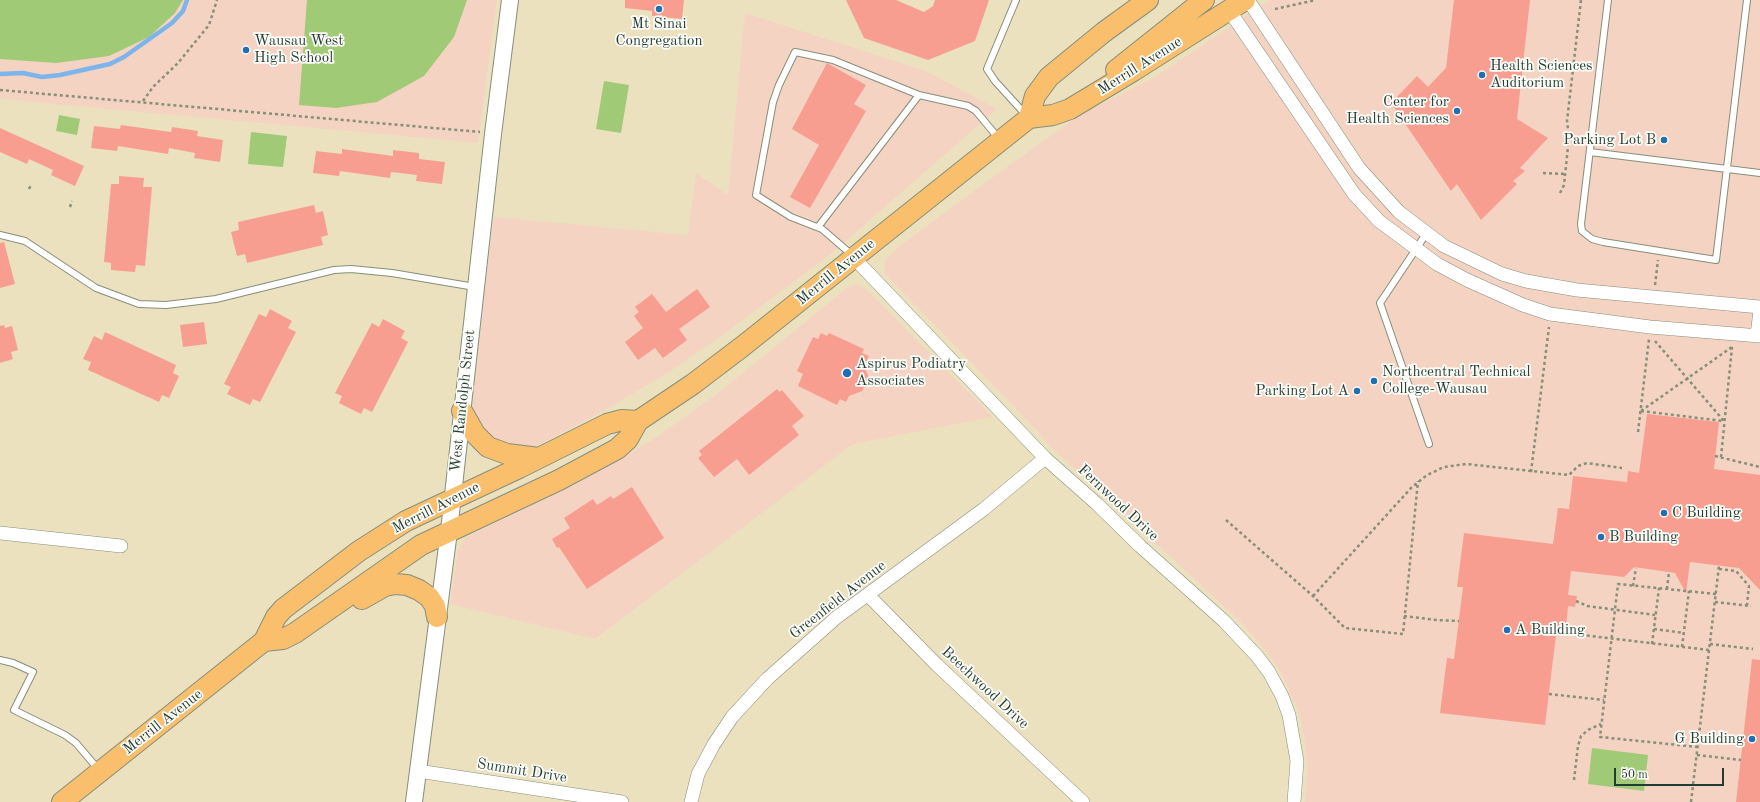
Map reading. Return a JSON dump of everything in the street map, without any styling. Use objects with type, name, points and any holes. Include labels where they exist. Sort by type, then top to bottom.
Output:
[{"type":"main road","points":[[1029,118],[1032,104],[1038,91],[1056,70],[1148,0]]},
{"type":"main road","points":[[1070,109],[1140,49],[1204,0]]},
{"type":"main road","name":"Merrill Avenue","points":[[264,641],[278,640],[287,637],[422,545],[559,480],[609,454],[626,442],[638,421],[670,400],[721,362],[1029,118],[1053,115],[1070,109],[1239,3]]},
{"type":"main road","points":[[462,411],[475,434],[488,447],[506,454],[539,458]]},
{"type":"main road","name":"Merrill Avenue","points":[[62,802],[264,641],[280,612],[359,551],[406,521],[611,422],[627,419],[638,421]]},
{"type":"main road","points":[[324,613],[356,603],[385,586],[395,584],[412,587],[429,597],[435,606],[437,617]]},
{"type":"street","name":"West Randolph Street","points":[[414,802],[449,531],[493,134],[510,0]]},
{"type":"street","points":[[1239,3],[1359,168],[1387,200],[1426,234],[1444,246],[1472,261],[1506,276],[1526,281],[1584,290],[1760,307]]},
{"type":"street","points":[[1239,3],[1354,194],[1379,221],[1415,250],[1437,264],[1467,280],[1523,305],[1550,314],[1650,327],[1758,335],[1760,311]]},
{"type":"street","name":"Fernwood Drive","points":[[854,258],[1045,458],[1224,621],[1257,656],[1282,696],[1289,715],[1297,761],[1294,802]]},
{"type":"street","name":"Greenfield Avenue","points":[[691,802],[698,774],[714,744],[732,717],[767,679],[837,617],[984,509],[1010,489],[1045,458]]},
{"type":"street","points":[[0,533],[121,546]]},
{"type":"street","name":"Beechwood Drive","points":[[868,595],[936,665],[1083,802]]},
{"type":"street","name":"Summit Drive","points":[[418,771],[622,802]]},
{"type":"lane","points":[[1016,0],[988,69],[995,81],[1029,118]]},
{"type":"lane","points":[[1608,0],[1582,231],[1586,235],[1602,242],[1630,248],[1716,260],[1747,0]]},
{"type":"lane","points":[[854,258],[829,234],[818,227],[791,217],[756,195],[774,102],[779,85],[795,52],[839,62],[919,95],[972,108],[1000,140]]},
{"type":"lane","points":[[818,227],[919,95]]},
{"type":"lane","points":[[1590,152],[1760,173]]},
{"type":"lane","points":[[1426,234],[1380,303],[1429,444]]},
{"type":"lane","points":[[0,236],[25,241],[96,288],[139,304],[166,305],[216,298],[340,270],[392,273],[476,287]]},
{"type":"lane","points":[[0,660],[13,663],[33,672],[14,710],[65,735],[76,743],[100,772]]},
{"type":"path","points":[[142,101],[152,87],[178,62],[209,25],[218,0]]},
{"type":"path","points":[[1275,9],[1316,0]]},
{"type":"path","points":[[1560,193],[1564,184],[1569,137],[1567,121],[1581,0]]},
{"type":"path","points":[[0,90],[142,101],[493,134]]},
{"type":"path","points":[[1543,173],[1565,174]]},
{"type":"path","points":[[29,189],[31,185]]},
{"type":"path","points":[[70,207],[72,201]]},
{"type":"path","points":[[1655,287],[1656,272]]},
{"type":"path","points":[[1531,472],[1549,322]]},
{"type":"path","points":[[1638,432],[1649,336],[1657,343],[1724,421]]},
{"type":"path","points":[[1640,411],[1732,347],[1721,457]]},
{"type":"path","points":[[1640,411],[1724,421]]},
{"type":"path","points":[[1715,456],[1760,467]]},
{"type":"path","points":[[1313,596],[1418,481],[1444,467],[1457,464],[1570,475],[1578,466],[1587,463],[1622,468]]},
{"type":"path","points":[[1226,520],[1313,596],[1344,628],[1403,634],[1418,481]]},
{"type":"path","points":[[1691,802],[1719,567],[1736,571],[1749,586],[1749,605],[1715,602]]},
{"type":"path","points":[[1634,586],[1636,568]]},
{"type":"path","points":[[1667,589],[1669,572]]},
{"type":"path","points":[[1698,747],[1600,737],[1601,724],[1618,584],[1716,594]]},
{"type":"path","points":[[1652,644],[1659,588]]},
{"type":"path","points":[[1682,647],[1689,591]]},
{"type":"path","points":[[1576,601],[1587,606],[1655,615]]},
{"type":"path","points":[[1404,616],[1459,621]]},
{"type":"path","points":[[1654,629],[1684,633]]},
{"type":"path","points":[[1557,632],[1709,650]]},
{"type":"path","points":[[1710,644],[1753,649]]},
{"type":"path","points":[[1549,694],[1604,700]]},
{"type":"path","points":[[1574,780],[1578,746],[1581,736],[1588,730],[1601,724]]},
{"type":"path","points":[[1697,755],[1741,760]]},
{"type":"shaded area","name":"Wausau West High School","points":[[0,0],[497,0],[478,143],[0,99]]},
{"type":"shaded area","name":"Northcentral Technical College-Wausau","points":[[1270,0],[1760,0],[1760,802],[1305,802],[1308,768],[1304,736],[1298,710],[1280,670],[1258,641],[1238,619],[1050,446],[1034,427],[884,273],[885,261],[898,247],[1083,113],[1155,77]]},
{"type":"shaded area","points":[[745,13],[926,71],[997,109],[832,253],[713,342],[669,372],[607,409],[530,449],[490,440],[472,410],[472,405],[483,299],[494,217],[688,235],[696,173],[728,195]]},
{"type":"shaded area","points":[[853,285],[859,285],[867,290],[993,417],[853,444],[595,639],[450,604],[458,551],[463,541],[470,535],[576,484],[657,437],[717,394],[847,288]]},
{"type":"green space","points":[[0,0],[183,0],[175,13],[149,37],[109,56],[56,63],[0,59]]},
{"type":"green space","points":[[307,0],[467,0],[454,37],[424,76],[377,102],[336,108],[299,105]]},
{"type":"green space","points":[[604,81],[629,85],[621,133],[596,129]]},
{"type":"green space","points":[[59,115],[80,119],[77,135],[56,131]]},
{"type":"green space","points":[[251,132],[287,136],[283,167],[248,164]]},
{"type":"green space","points":[[1592,748],[1648,755],[1644,791],[1588,784]]},
{"type":"building","name":"Mt Sinai Congregation","points":[[625,0],[684,0],[682,19],[652,16],[652,11],[625,8]]},
{"type":"building","points":[[846,0],[896,0],[924,12],[933,6],[935,0],[989,0],[975,41],[928,60],[864,38]]},
{"type":"building","name":"Center for Health Sciences","points":[[1454,0],[1530,0],[1517,119],[1548,138],[1520,168],[1525,171],[1513,181],[1517,184],[1481,220],[1457,184],[1451,191],[1391,103],[1417,76],[1428,87],[1446,68]]},
{"type":"building","points":[[827,63],[866,85],[854,104],[866,111],[810,208],[790,197],[819,145],[792,129]]},
{"type":"building","points":[[121,125],[171,132],[172,127],[198,131],[197,136],[223,140],[220,162],[194,158],[195,153],[169,148],[168,154],[118,146],[117,151],[91,148],[94,126],[120,129]]},
{"type":"building","points":[[0,128],[84,166],[75,186],[51,175],[53,170],[29,159],[27,164],[0,152]]},
{"type":"building","points":[[342,149],[393,156],[393,150],[419,153],[419,159],[445,162],[442,184],[416,181],[417,175],[391,172],[390,178],[340,171],[339,176],[313,173],[316,151],[342,154]]},
{"type":"building","points":[[119,176],[144,178],[143,187],[152,187],[145,266],[136,265],[135,272],[111,270],[111,263],[104,262],[111,184],[119,184]]},
{"type":"building","points":[[314,205],[316,213],[323,211],[328,235],[321,237],[323,245],[247,263],[245,254],[237,256],[231,232],[239,230],[238,222]]},
{"type":"building","points":[[4,242],[15,284],[0,288],[0,243]]},
{"type":"building","points":[[697,289],[710,307],[679,329],[687,340],[663,358],[655,348],[638,360],[625,342],[643,328],[634,316],[639,312],[635,307],[652,294],[666,312]]},
{"type":"building","points":[[270,309],[292,321],[288,328],[296,332],[260,402],[253,399],[250,405],[227,394],[231,387],[224,384],[259,314],[266,317]]},
{"type":"building","points":[[383,319],[405,331],[401,338],[408,342],[372,412],[364,408],[361,414],[339,403],[342,396],[335,393],[372,323],[379,327]]},
{"type":"building","points":[[204,322],[207,344],[183,347],[180,325]]},
{"type":"building","points":[[4,325],[5,328],[12,326],[18,350],[11,352],[13,359],[0,363],[0,326]]},
{"type":"building","points":[[105,332],[176,365],[173,373],[179,376],[169,398],[162,395],[159,402],[88,370],[91,362],[83,359],[94,336],[102,340]]},
{"type":"building","points":[[821,333],[827,336],[829,333],[864,349],[862,353],[869,356],[864,366],[869,378],[862,391],[849,396],[846,402],[840,399],[837,405],[798,386],[803,374],[797,371],[813,337],[818,339]]},
{"type":"building","points":[[777,389],[780,392],[782,390],[804,416],[792,426],[799,435],[749,475],[737,459],[714,477],[698,458],[702,455],[699,451]]},
{"type":"building","points":[[1647,414],[1719,422],[1714,469],[1760,475],[1760,590],[1739,568],[1690,562],[1686,593],[1675,573],[1634,567],[1624,577],[1571,571],[1568,595],[1577,596],[1575,607],[1568,606],[1566,628],[1557,627],[1545,725],[1440,713],[1447,658],[1454,659],[1463,587],[1457,587],[1464,533],[1553,544],[1558,508],[1569,509],[1573,476],[1627,482],[1628,471],[1639,473]]},
{"type":"building","points":[[632,487],[664,538],[587,589],[552,539],[570,528],[564,518],[593,499],[597,505],[611,496],[613,499]]},
{"type":"building","name":"G Building","points":[[1752,659],[1760,660],[1760,802],[1736,802]]},
{"type":"waterway","points":[[0,74],[23,73],[42,77],[60,75],[110,64],[124,57],[172,23],[183,11],[187,0]]},
{"type":"place","name":"Mt Sinai Congregation","points":[[659,9]]},
{"type":"place","name":"Wausau West High School","points":[[246,50]]},
{"type":"place","name":"Health Sciences Auditorium","points":[[1482,75]]},
{"type":"place","name":"Center for Health Sciences","points":[[1457,111]]},
{"type":"place","name":"Parking Lot B","points":[[1664,140]]},
{"type":"place","name":"Aspirus Podiatry Associates","points":[[847,373]]},
{"type":"place","name":"Northcentral Technical College-Wausau","points":[[1374,381]]},
{"type":"place","name":"Parking Lot A","points":[[1357,391]]},
{"type":"place","name":"C Building","points":[[1664,513]]},
{"type":"place","name":"B Building","points":[[1601,537]]},
{"type":"place","name":"A Building","points":[[1507,630]]},
{"type":"place","name":"G Building","points":[[1752,739]]}]
